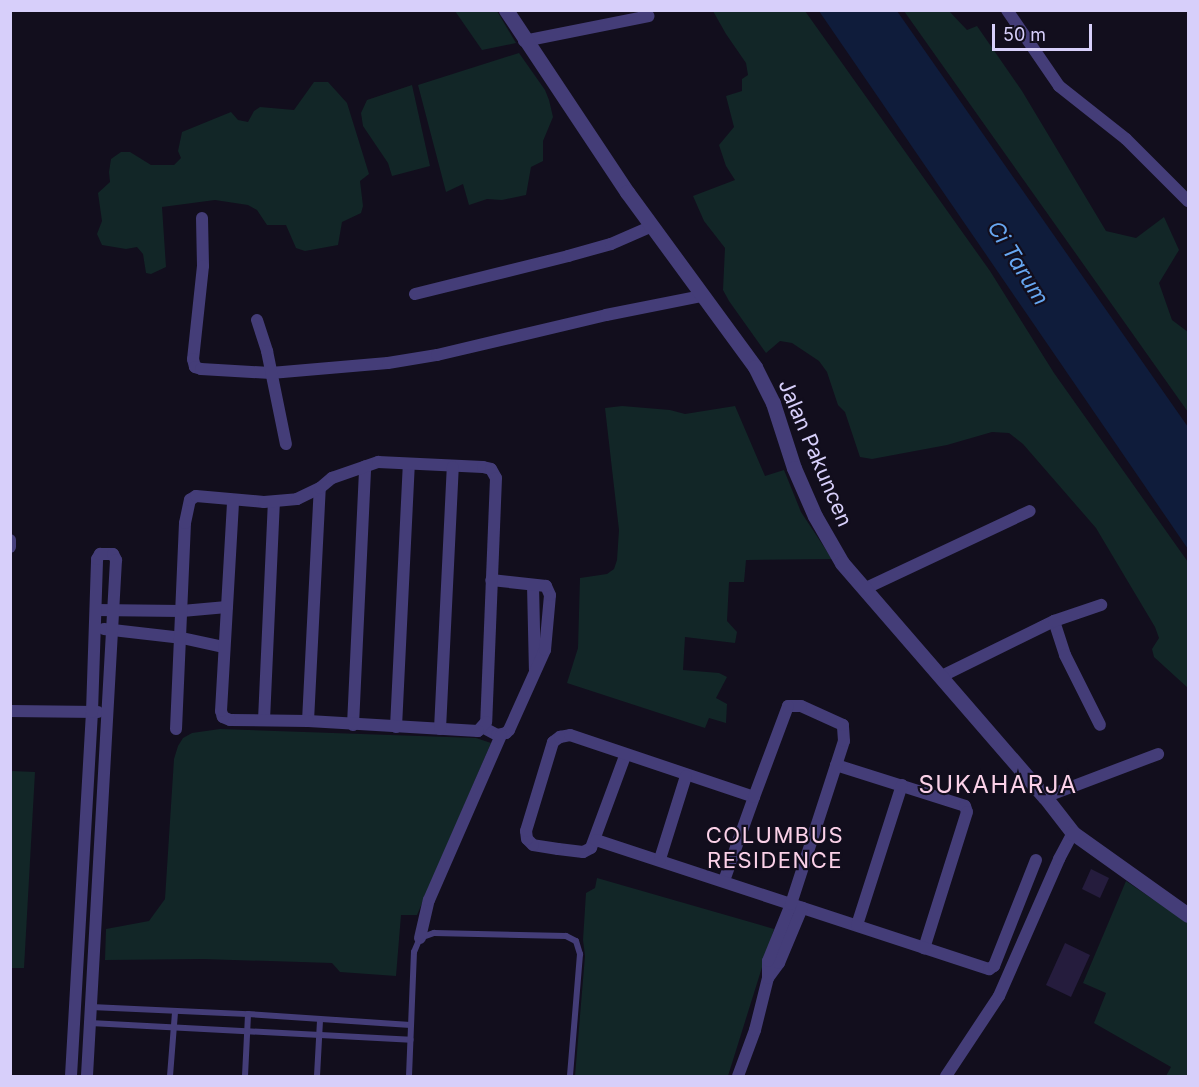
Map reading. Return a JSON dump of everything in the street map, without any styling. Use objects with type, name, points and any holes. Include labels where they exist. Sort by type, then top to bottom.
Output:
[{"type":"street","name":"Jalan Pakuncen","points":[[506,10],[524,41],[652,226],[755,367],[773,403],[794,468],[815,516],[842,563],[942,676],[1073,833],[1188,915]]},
{"type":"street","points":[[1006,10],[1059,86],[1126,139],[1188,201]]},
{"type":"street","points":[[524,41],[649,16]]},
{"type":"street","points":[[202,218],[203,266],[194,358],[195,367],[201,369],[271,374],[437,355],[606,315],[702,296]]},
{"type":"street","points":[[415,294],[611,244],[652,226]]},
{"type":"street","points":[[257,320],[286,444]]},
{"type":"street","points":[[176,729],[182,638],[185,523],[190,500],[196,496],[274,503],[297,500],[320,488],[332,478],[378,462],[483,467],[491,469],[496,478],[486,722],[484,728],[478,731],[396,728],[308,721],[230,720],[223,717],[221,711],[233,500]]},
{"type":"street","points":[[396,728],[410,464]]},
{"type":"street","points":[[353,725],[365,466]]},
{"type":"street","points":[[440,729],[453,467]]},
{"type":"street","points":[[308,721],[320,488]]},
{"type":"street","points":[[264,720],[274,503]]},
{"type":"street","points":[[864,589],[1030,511]]},
{"type":"street","points":[[10,540],[10,547]]},
{"type":"street","points":[[71,1077],[92,711],[97,556],[113,554],[116,556],[87,1077]]},
{"type":"street","points":[[420,938],[429,900],[501,735],[509,730],[545,650],[550,595],[546,586],[491,580]]},
{"type":"street","points":[[942,676],[1054,621],[1101,605]]},
{"type":"street","points":[[96,610],[113,612],[182,611],[227,607]]},
{"type":"street","points":[[1054,621],[1065,655],[1100,725]]},
{"type":"street","points":[[95,628],[182,638],[224,647]]},
{"type":"street","points":[[724,881],[788,706],[801,706],[843,725],[844,741],[797,906],[768,961],[768,978],[755,1030],[738,1077]]},
{"type":"street","points":[[10,711],[108,712]]},
{"type":"street","points":[[484,728],[501,735]]},
{"type":"street","points":[[625,756],[596,840],[591,848],[584,852],[533,845],[527,839],[526,831],[553,742],[560,737],[570,735],[625,756],[754,797]]},
{"type":"street","points":[[1045,797],[1158,754]]},
{"type":"street","points":[[836,765],[961,803],[968,812],[924,948]]},
{"type":"street","points":[[660,859],[686,776]]},
{"type":"street","points":[[857,925],[902,785]]},
{"type":"street","points":[[946,1077],[999,996],[1059,859],[1073,833]]},
{"type":"street","points":[[596,840],[660,859],[984,968],[994,966],[1036,860]]},
{"type":"lane","points":[[409,1077],[414,952],[420,938],[434,933],[446,933],[566,936],[576,941],[580,954],[570,1077]]},
{"type":"lane","points":[[91,1007],[248,1014],[411,1025]]},
{"type":"lane","points":[[171,1077],[174,1012]]},
{"type":"lane","points":[[244,1077],[249,1029],[248,1014]]},
{"type":"lane","points":[[317,1077],[320,1020]]},
{"type":"lane","points":[[90,1023],[249,1029],[411,1040]]},
{"type":"green space","points":[[455,11],[497,11],[516,43],[482,50]]},
{"type":"green space","points":[[713,11],[805,11],[990,271],[1054,373],[1188,562],[1188,688],[1154,657],[1152,649],[1159,638],[1155,627],[1096,528],[1023,444],[1009,433],[992,432],[947,445],[872,459],[860,457],[845,412],[838,405],[827,372],[819,361],[792,343],[780,341],[766,353],[729,301],[723,290],[725,248],[704,221],[693,196],[735,180],[726,166],[719,145],[734,127],[726,96],[742,91],[742,79],[748,75],[746,63]]},
{"type":"green space","points":[[904,11],[949,11],[967,30],[977,26],[1022,91],[1106,231],[1136,238],[1164,217],[1179,250],[1159,283],[1172,320],[1188,332],[1188,412]]},
{"type":"green space","points":[[519,53],[545,90],[553,117],[543,141],[543,161],[531,167],[526,195],[502,200],[487,199],[469,205],[463,184],[446,192],[418,85]]},
{"type":"green space","points":[[314,82],[328,82],[347,103],[369,174],[360,181],[363,206],[361,213],[342,222],[338,245],[305,251],[296,248],[286,225],[267,225],[257,210],[248,205],[215,200],[162,207],[166,267],[151,274],[146,273],[143,254],[137,247],[126,249],[102,245],[97,234],[102,221],[98,193],[110,182],[111,159],[121,152],[130,152],[151,165],[174,165],[181,158],[178,151],[182,132],[231,112],[238,120],[248,122],[254,111],[260,107],[294,110]]},
{"type":"green space","points":[[412,85],[430,166],[392,176],[388,163],[363,126],[361,113],[367,100]]},
{"type":"green space","points":[[622,406],[670,410],[685,414],[735,406],[765,476],[784,470],[801,512],[832,559],[746,560],[744,582],[729,582],[727,621],[737,632],[735,643],[685,637],[683,670],[719,673],[727,677],[716,698],[727,704],[726,723],[709,718],[705,728],[567,683],[578,648],[580,578],[607,574],[614,569],[617,560],[619,530],[605,408]]},
{"type":"green space","points":[[220,729],[476,738],[491,743],[417,915],[401,915],[396,976],[340,972],[332,963],[203,959],[105,960],[106,929],[149,921],[165,899],[174,759],[178,746],[183,738],[192,733]]},
{"type":"green space","points":[[11,771],[35,772],[24,968],[11,968]]},
{"type":"green space","points":[[597,878],[774,929],[728,1076],[575,1076],[585,956],[583,940],[586,893],[595,888]]},
{"type":"green space","points":[[1126,881],[1188,923],[1188,1076],[1166,1076],[1171,1067],[1094,1023],[1106,993],[1083,983]]},
{"type":"water","name":"Ci Tarum","points":[[819,11],[897,11],[1188,427],[1188,549]]},
{"type":"building","points":[[1091,869],[1109,878],[1100,898],[1082,889]]},
{"type":"building","points":[[1065,943],[1090,955],[1071,997],[1046,985]]},
{"type":"district","name":"SUKAHARJA","points":[[998,785]]},
{"type":"district","name":"COLUMBUS RESIDENCE","points":[[775,848]]}]
